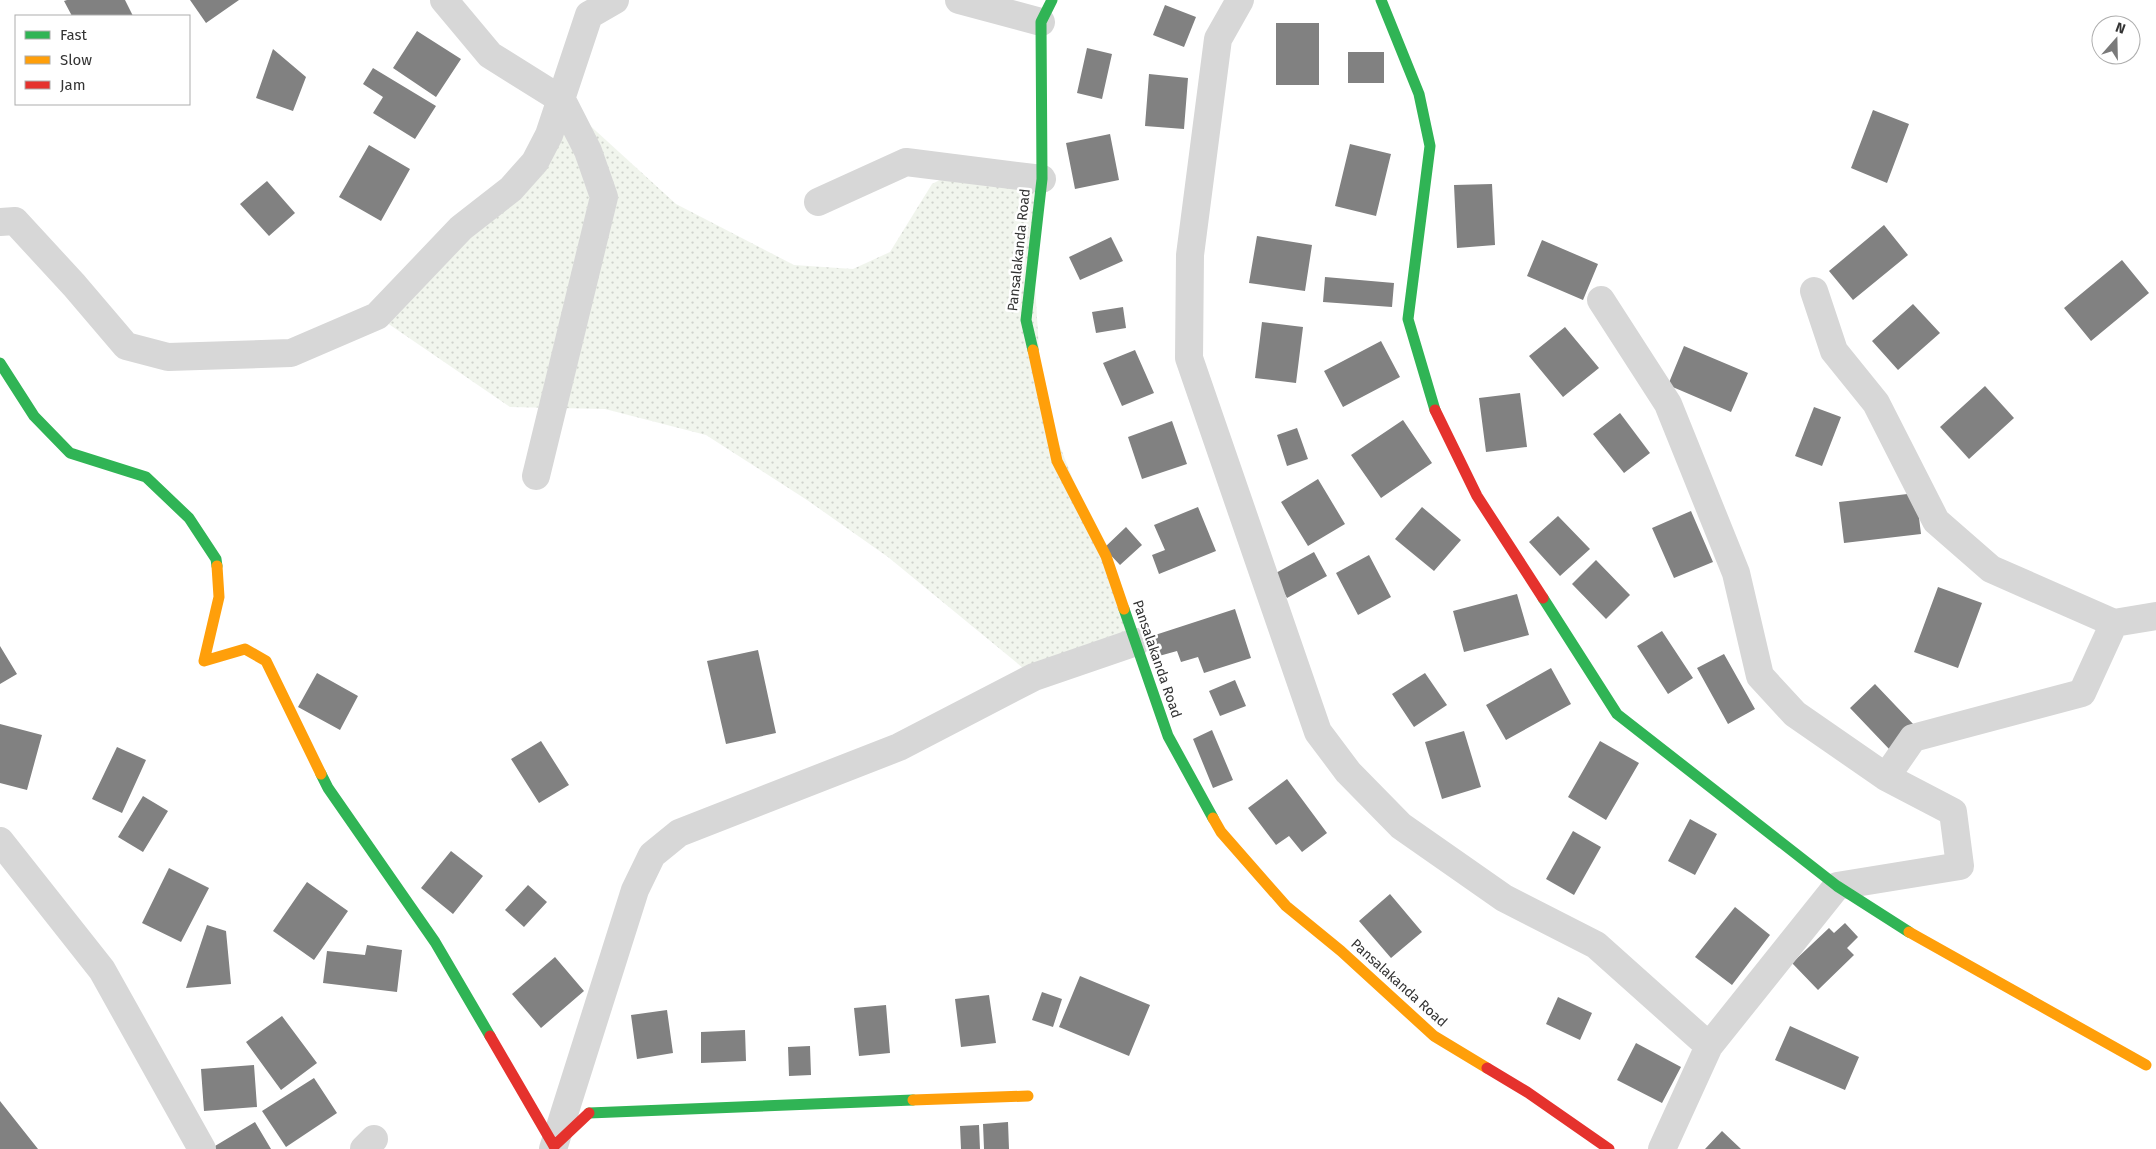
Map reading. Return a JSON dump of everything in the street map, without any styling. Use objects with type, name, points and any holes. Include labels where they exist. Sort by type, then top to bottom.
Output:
[{"type":"street","points":[[444,0],[490,55],[562,100],[588,151],[604,197],[536,476]]},
{"type":"street","points":[[0,222],[15,221],[126,346],[168,357],[291,353],[378,316],[461,228],[511,189],[535,162],[549,135],[562,100],[588,15],[615,0]]},
{"type":"street","points":[[958,0],[1047,11]]},
{"type":"street","points":[[1240,0],[1218,39],[1190,254],[1189,358],[1318,732],[1348,772],[1401,826],[1504,898],[1596,945],[1709,1046]]},
{"type":"street","points":[[1381,0],[1419,94],[1430,146],[1408,319],[1434,408],[1478,496],[1617,714],[1837,886],[1912,934],[2146,1065]]},
{"type":"street","name":"Pansalakanda Road","points":[[1047,11],[1042,179],[1026,320],[1042,400],[1057,461],[1106,556],[1168,736],[1221,832],[1286,906],[1341,951],[1434,1036],[1527,1092],[1609,1149]]},
{"type":"street","points":[[818,202],[906,162],[1042,179]]},
{"type":"street","points":[[1814,291],[1834,352],[1876,403],[1936,521],[1991,569],[2114,623],[2156,616]]},
{"type":"street","points":[[1601,300],[1668,404],[1736,573],[1760,676],[1795,714],[1886,777],[1954,812],[1960,866],[1837,886],[1709,1046],[1662,1149]]},
{"type":"street","points":[[0,363],[34,416],[70,453],[146,477],[189,518],[216,559],[219,596],[204,661],[245,649],[266,661],[328,788],[435,942],[553,1147]]},
{"type":"street","points":[[1886,777],[1913,738],[2082,693],[2114,623]]},
{"type":"street","points":[[553,1147],[635,890],[652,855],[679,834],[899,747],[1034,677],[1136,642]]},
{"type":"street","points":[[0,841],[102,970],[202,1149]]},
{"type":"street","points":[[553,1147],[590,1112],[1028,1096]]},
{"type":"shaded area","points":[[562,100],[676,204],[794,265],[853,269],[890,252],[932,184],[961,169],[1042,179],[1033,251],[1042,400],[1136,642],[1034,677],[888,557],[807,500],[706,435],[605,409],[510,407],[377,316],[511,189]]},
{"type":"building","points":[[125,0],[132,15],[71,15],[64,1]]},
{"type":"building","points":[[190,0],[239,0],[206,23]]},
{"type":"building","points":[[1165,5],[1196,17],[1184,47],[1153,35]]},
{"type":"building","points":[[1276,23],[1319,23],[1319,85],[1276,85]]},
{"type":"building","points":[[417,31],[461,59],[436,97],[393,68]]},
{"type":"building","points":[[1087,48],[1112,54],[1102,99],[1077,93]]},
{"type":"building","points":[[273,49],[306,77],[293,111],[256,98]]},
{"type":"building","points":[[1348,52],[1384,52],[1384,83],[1348,83]]},
{"type":"building","points":[[373,68],[436,106],[415,139],[373,113],[383,97],[363,84]]},
{"type":"building","points":[[1149,74],[1188,78],[1184,129],[1145,126]]},
{"type":"building","points":[[1873,110],[1909,124],[1887,183],[1851,168]]},
{"type":"building","points":[[1110,134],[1119,180],[1075,189],[1066,143]]},
{"type":"building","points":[[1350,144],[1391,154],[1376,216],[1335,206]]},
{"type":"building","points":[[369,145],[410,169],[381,221],[339,197]]},
{"type":"building","points":[[267,181],[295,213],[269,236],[240,204]]},
{"type":"building","points":[[1492,184],[1495,245],[1457,248],[1454,185]]},
{"type":"building","points":[[1884,225],[1908,255],[1853,300],[1829,271]]},
{"type":"building","points":[[1257,236],[1312,245],[1305,291],[1249,283]]},
{"type":"building","points":[[1111,237],[1123,261],[1080,280],[1069,257]]},
{"type":"building","points":[[1542,240],[1598,264],[1583,300],[1527,276]]},
{"type":"building","points":[[2122,260],[2149,293],[2091,341],[2064,308]]},
{"type":"building","points":[[1325,277],[1394,283],[1392,307],[1323,302]]},
{"type":"building","points":[[1913,304],[1940,333],[1898,370],[1872,341]]},
{"type":"building","points":[[1123,307],[1126,328],[1096,333],[1092,312]]},
{"type":"building","points":[[1262,322],[1303,327],[1296,383],[1255,378]]},
{"type":"building","points":[[1565,327],[1599,368],[1563,397],[1529,356]]},
{"type":"building","points":[[1381,341],[1400,377],[1343,407],[1324,371]]},
{"type":"building","points":[[1684,346],[1748,373],[1731,412],[1668,385]]},
{"type":"building","points":[[1135,350],[1154,393],[1122,406],[1103,363]]},
{"type":"building","points":[[1985,386],[2014,418],[1969,459],[1940,427]]},
{"type":"building","points":[[1520,393],[1527,447],[1486,452],[1479,398]]},
{"type":"building","points":[[1814,407],[1841,417],[1822,466],[1795,456]]},
{"type":"building","points":[[1620,413],[1650,453],[1624,473],[1593,434]]},
{"type":"building","points":[[1403,420],[1432,463],[1381,498],[1351,455]]},
{"type":"building","points":[[1172,421],[1187,464],[1142,479],[1128,437]]},
{"type":"building","points":[[1297,428],[1308,459],[1287,466],[1277,435]]},
{"type":"building","points":[[1318,479],[1345,524],[1308,546],[1281,502]]},
{"type":"building","points":[[1916,493],[1921,534],[1844,543],[1839,502]]},
{"type":"building","points":[[1198,507],[1216,551],[1159,574],[1152,555],[1165,550],[1154,525]]},
{"type":"building","points":[[1422,507],[1461,540],[1434,571],[1395,539]]},
{"type":"building","points":[[1691,511],[1713,562],[1674,578],[1652,528]]},
{"type":"building","points":[[1558,516],[1590,549],[1560,576],[1529,542]]},
{"type":"building","points":[[1126,527],[1142,545],[1120,565],[1104,548]]},
{"type":"building","points":[[1314,552],[1327,576],[1287,598],[1274,574]]},
{"type":"building","points":[[1369,555],[1391,597],[1358,615],[1336,573]]},
{"type":"building","points":[[1596,560],[1630,595],[1606,619],[1572,584]]},
{"type":"building","points":[[1938,587],[1982,603],[1958,668],[1914,652]]},
{"type":"building","points":[[1517,594],[1529,635],[1464,652],[1453,611]]},
{"type":"building","points":[[1235,609],[1251,658],[1204,673],[1198,657],[1181,662],[1177,651],[1159,656],[1152,636]]},
{"type":"building","points":[[1662,631],[1693,678],[1668,694],[1637,646]]},
{"type":"building","points":[[0,646],[17,674],[0,684]]},
{"type":"building","points":[[758,650],[776,733],[726,744],[707,661]]},
{"type":"building","points":[[1724,654],[1755,709],[1728,724],[1697,668]]},
{"type":"building","points":[[1551,668],[1571,704],[1506,740],[1486,705]]},
{"type":"building","points":[[317,673],[358,696],[340,730],[298,707]]},
{"type":"building","points":[[1425,673],[1447,705],[1414,727],[1392,694]]},
{"type":"building","points":[[1235,680],[1246,706],[1220,716],[1209,691]]},
{"type":"building","points":[[1875,684],[1915,726],[1890,750],[1850,708]]},
{"type":"building","points":[[0,724],[42,735],[27,790],[0,783]]},
{"type":"building","points":[[1212,730],[1233,780],[1213,788],[1193,739]]},
{"type":"building","points":[[1464,731],[1481,787],[1442,799],[1425,742]]},
{"type":"building","points":[[541,741],[569,785],[539,803],[511,759]]},
{"type":"building","points":[[1600,741],[1639,763],[1606,820],[1568,797]]},
{"type":"building","points":[[117,747],[146,760],[122,813],[92,799]]},
{"type":"building","points":[[1287,779],[1327,833],[1302,852],[1289,836],[1276,845],[1248,808]]},
{"type":"building","points":[[143,796],[168,811],[143,852],[118,837]]},
{"type":"building","points":[[1690,819],[1717,834],[1695,875],[1668,861]]},
{"type":"building","points":[[1573,831],[1601,847],[1574,895],[1546,879]]},
{"type":"building","points":[[451,851],[483,876],[453,914],[421,888]]},
{"type":"building","points":[[169,868],[209,888],[181,942],[142,923]]},
{"type":"building","points":[[307,882],[348,911],[314,960],[273,931]]},
{"type":"building","points":[[528,885],[547,902],[524,927],[505,910]]},
{"type":"building","points":[[1390,894],[1422,932],[1391,958],[1359,921]]},
{"type":"building","points":[[1735,907],[1770,935],[1732,985],[1695,957]]},
{"type":"building","points":[[1845,923],[1858,937],[1847,948],[1854,955],[1818,990],[1792,963],[1829,928],[1834,933]]},
{"type":"building","points":[[207,925],[226,931],[231,984],[186,988]]},
{"type":"building","points":[[367,945],[402,950],[397,992],[323,983],[327,951],[365,955]]},
{"type":"building","points":[[555,957],[584,991],[541,1028],[512,994]]},
{"type":"building","points":[[1080,976],[1150,1005],[1129,1056],[1059,1027]]},
{"type":"building","points":[[1042,992],[1062,999],[1053,1027],[1032,1020]]},
{"type":"building","points":[[989,995],[996,1043],[961,1047],[955,999]]},
{"type":"building","points":[[1558,997],[1592,1013],[1580,1040],[1546,1024]]},
{"type":"building","points":[[886,1005],[890,1053],[859,1056],[854,1008]]},
{"type":"building","points":[[667,1010],[673,1053],[637,1059],[631,1015]]},
{"type":"building","points":[[282,1016],[317,1063],[281,1090],[246,1042]]},
{"type":"building","points":[[1790,1026],[1859,1057],[1845,1090],[1775,1060]]},
{"type":"building","points":[[745,1030],[746,1061],[701,1063],[701,1032]]},
{"type":"building","points":[[1636,1043],[1681,1067],[1662,1103],[1617,1080]]},
{"type":"building","points":[[810,1046],[811,1075],[789,1076],[788,1047]]},
{"type":"building","points":[[254,1065],[257,1107],[204,1111],[201,1069]]},
{"type":"building","points":[[314,1078],[337,1113],[286,1147],[262,1111]]},
{"type":"building","points":[[0,1101],[38,1149],[0,1149]]},
{"type":"building","points":[[255,1122],[271,1149],[210,1149]]},
{"type":"building","points":[[1008,1122],[1009,1149],[984,1149],[983,1124]]},
{"type":"building","points":[[979,1125],[980,1149],[961,1149],[960,1126]]},
{"type":"building","points":[[1722,1131],[1741,1149],[1705,1149]]},
{"type":"traffic: fast","points":[[1033,350],[1026,320],[1042,179],[1041,22],[1052,0]]},
{"type":"traffic: fast","points":[[1381,0],[1419,94],[1430,146],[1408,319],[1435,410]]},
{"type":"traffic: fast","points":[[0,363],[34,416],[70,453],[146,477],[189,518],[216,559],[217,566]]},
{"type":"traffic: fast","points":[[1543,598],[1617,714],[1837,886],[1909,932]]},
{"type":"traffic: fast","points":[[1124,609],[1168,736],[1213,818]]},
{"type":"traffic: fast","points":[[321,774],[328,788],[435,942],[490,1036]]},
{"type":"traffic: fast","points":[[589,1113],[913,1100]]},
{"type":"traffic: slow","points":[[1033,350],[1057,461],[1106,556],[1124,609]]},
{"type":"traffic: slow","points":[[217,566],[219,597],[204,661],[245,649],[266,661],[321,774]]},
{"type":"traffic: slow","points":[[1213,818],[1221,832],[1286,906],[1341,951],[1434,1036],[1487,1068]]},
{"type":"traffic: slow","points":[[1909,932],[2146,1065]]},
{"type":"traffic: slow","points":[[913,1100],[1028,1096]]},
{"type":"traffic: jam","points":[[1435,410],[1477,496],[1543,598]]},
{"type":"traffic: jam","points":[[490,1036],[554,1146],[589,1113]]},
{"type":"traffic: jam","points":[[1487,1068],[1527,1092],[1609,1149]]}]
